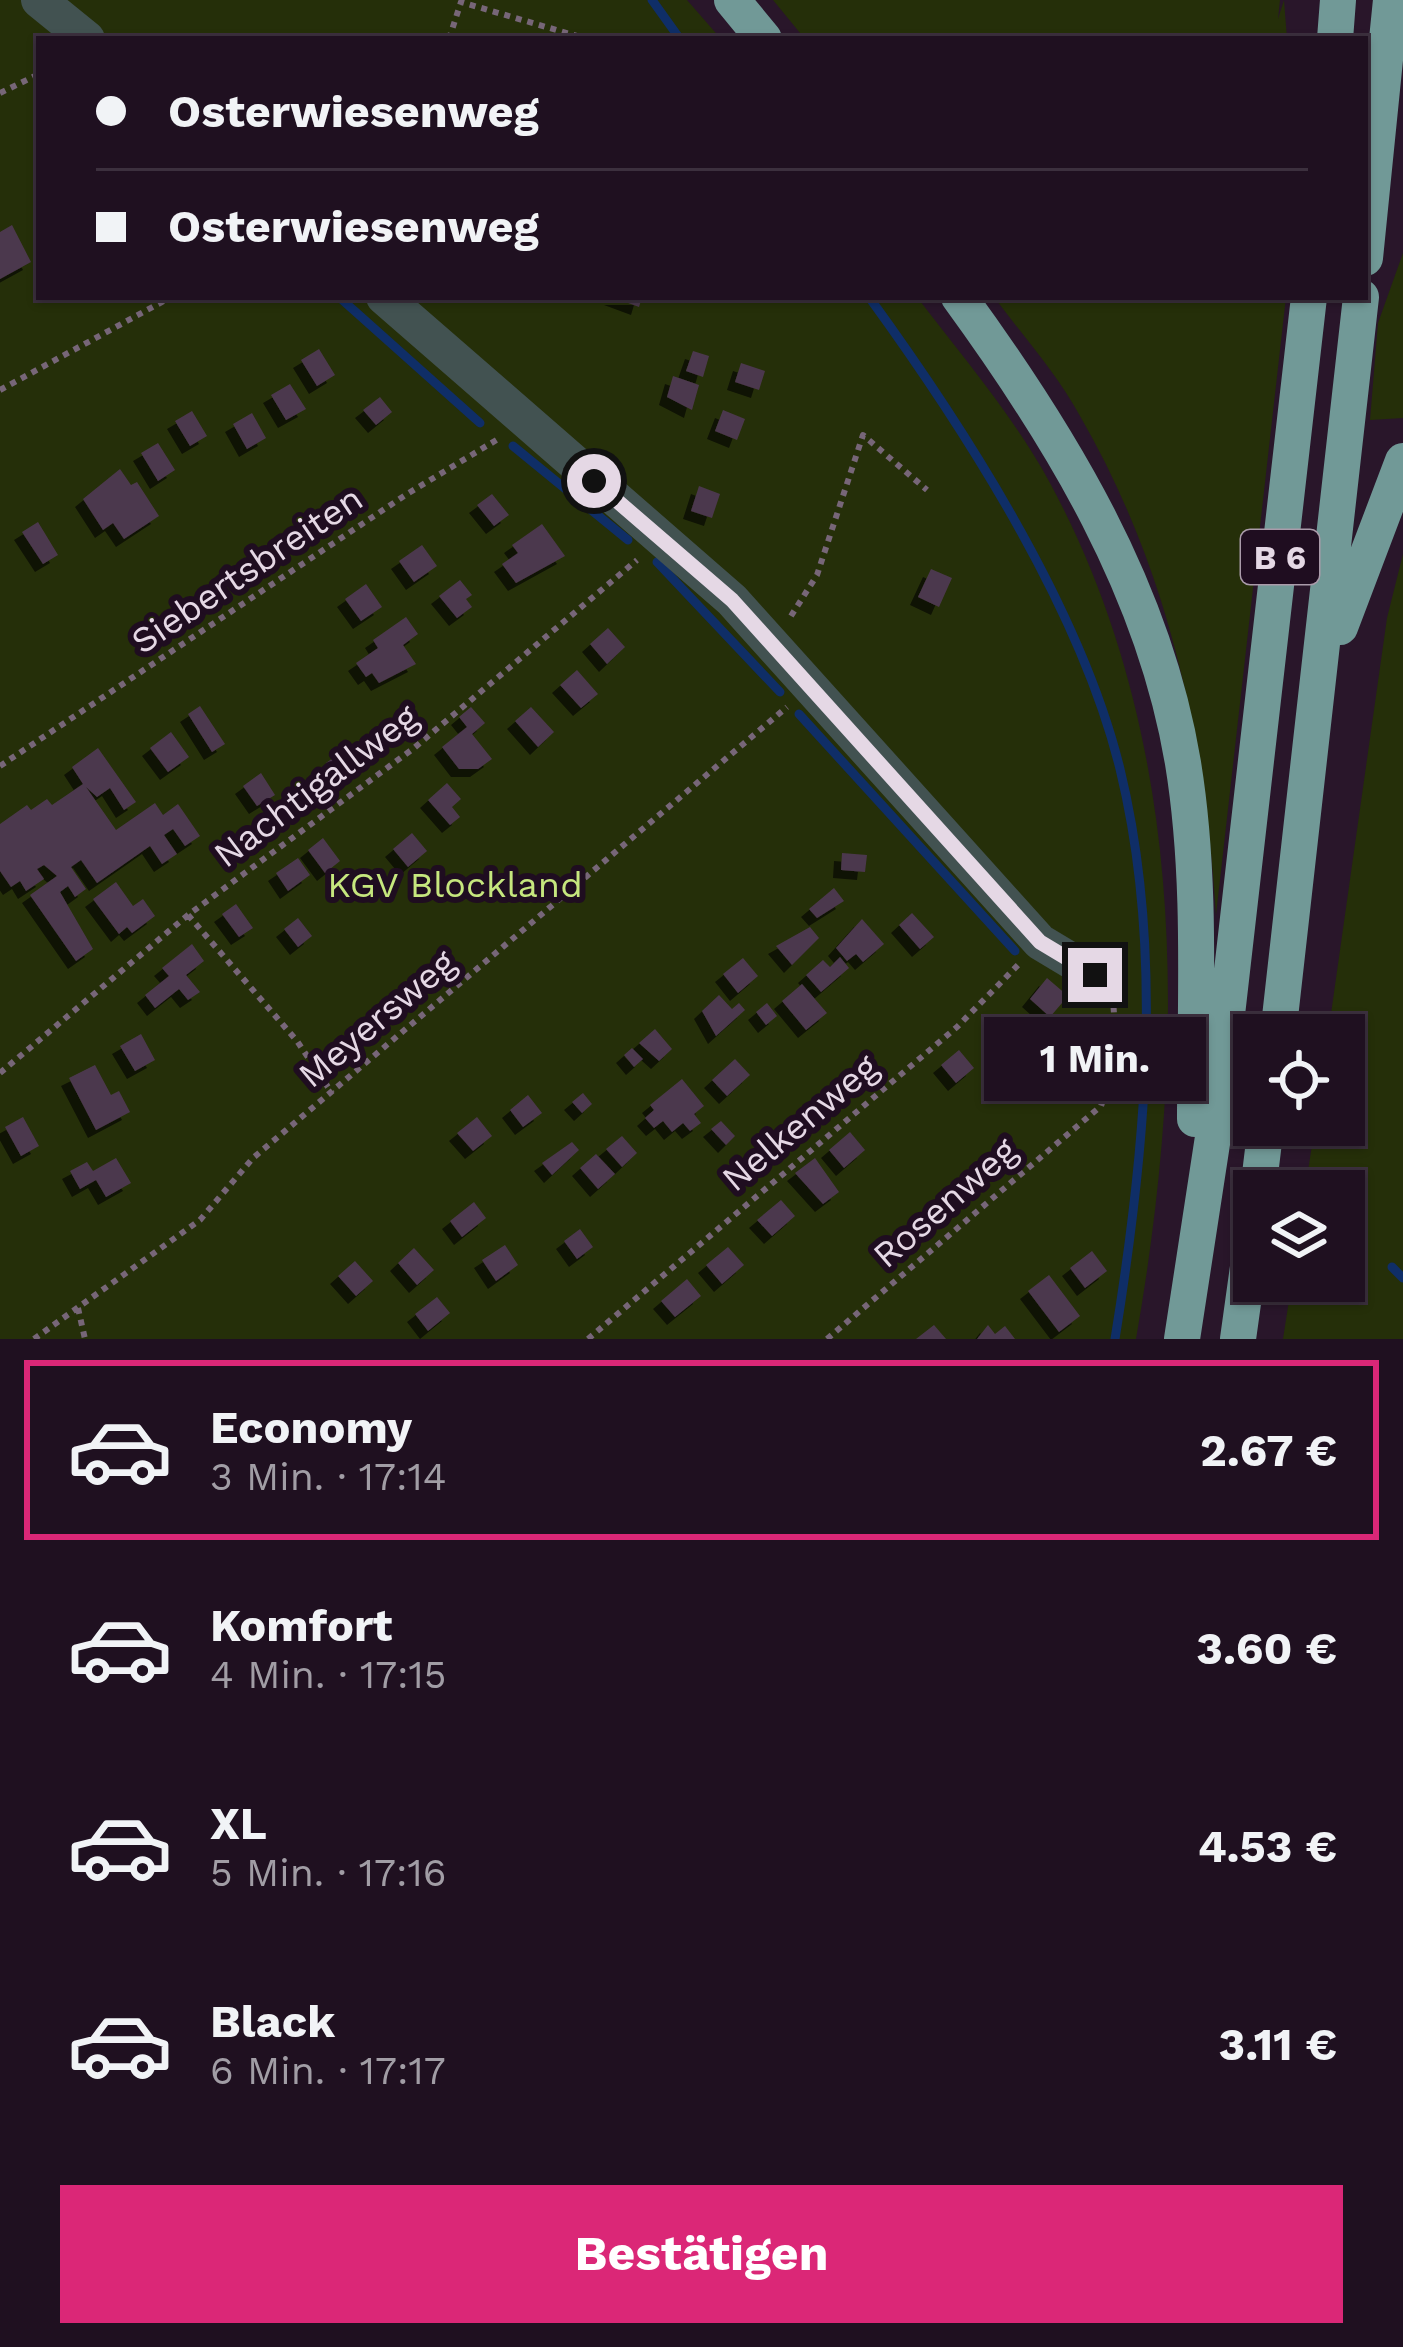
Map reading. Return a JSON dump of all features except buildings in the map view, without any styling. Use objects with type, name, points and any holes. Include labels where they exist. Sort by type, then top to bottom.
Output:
[{"type":"highway","points":[[732,0],[762,36]]},
{"type":"highway","points":[[1335,36],[1338,0]]},
{"type":"highway","points":[[1368,228],[1391,0]]},
{"type":"highway","points":[[961,300],[1095,505],[1144,622],[1183,762],[1195,909],[1195,1262]]},
{"type":"highway","name":"B 6","points":[[1182,1339],[1309,300]]},
{"type":"highway","name":"B 6","points":[[1281,1014],[1361,300]]},
{"type":"highway","points":[[1322,675],[1403,460]]},
{"type":"highway","points":[[1238,1339],[1243,1302]]},
{"type":"street","points":[[39,0],[83,36]]},
{"type":"street","points":[[387,300],[732,600],[1040,942],[1095,975]]},
{"type":"path","points":[[450,36],[461,2],[576,36]]},
{"type":"path","points":[[0,93],[36,75]]},
{"type":"path","points":[[0,390],[165,300]]},
{"type":"path","name":"Siebertsbreiten","points":[[0,766],[407,494],[526,422]]},
{"type":"path","points":[[773,644],[817,575],[863,435],[927,490]]},
{"type":"path","name":"Nachtigallweg","points":[[0,1073],[188,915],[414,748],[662,539]]},
{"type":"path","name":"Meyersweg","points":[[34,1339],[200,1220],[253,1158],[808,689]]},
{"type":"path","points":[[188,915],[297,1041],[332,1094]]},
{"type":"path","name":"Nelkenweg","points":[[589,1339],[957,1027],[1040,942]]},
{"type":"path","name":"Rosenweg","points":[[827,1339],[1101,1106],[1117,1058],[1116,1003],[1095,975]]},
{"type":"path","points":[[78,1308],[85,1339]]},
{"type":"green space","name":"KGV Blockland","points":[[0,0],[687,0],[718,36],[36,36],[36,300],[919,300],[1004,411],[1050,483],[1096,583],[1130,687],[1152,793],[1165,902],[1168,1012],[1163,1122],[1136,1339],[0,1339]]},
{"type":"green space","points":[[773,0],[1280,0],[1278,19],[1284,0],[1287,36],[803,36]]},
{"type":"green space","points":[[1403,253],[1403,418],[1370,420],[1378,323]]},
{"type":"green space","points":[[996,300],[1286,300],[1216,915],[1192,720],[1159,595],[1111,474],[1050,370]]},
{"type":"green space","points":[[1403,554],[1403,1339],[1283,1339],[1289,1302],[1365,1302],[1365,1170],[1308,1170],[1312,1146],[1365,1146],[1365,1014],[1331,1014],[1387,618]]},
{"type":"waterway","points":[[652,0],[678,36]]},
{"type":"waterway","points":[[342,300],[480,423]]},
{"type":"waterway","points":[[871,300],[980,462],[1049,585],[1102,708],[1120,769],[1142,910],[1146,1054],[1135,1198],[1115,1339]]},
{"type":"waterway","points":[[513,446],[628,540]]},
{"type":"waterway","points":[[657,562],[780,692]]},
{"type":"waterway","points":[[799,714],[1015,951]]},
{"type":"waterway","points":[[1392,1267],[1403,1278]]},
{"type":"route","points":[[594,481],[732,600],[1040,942],[1095,975]]}]
